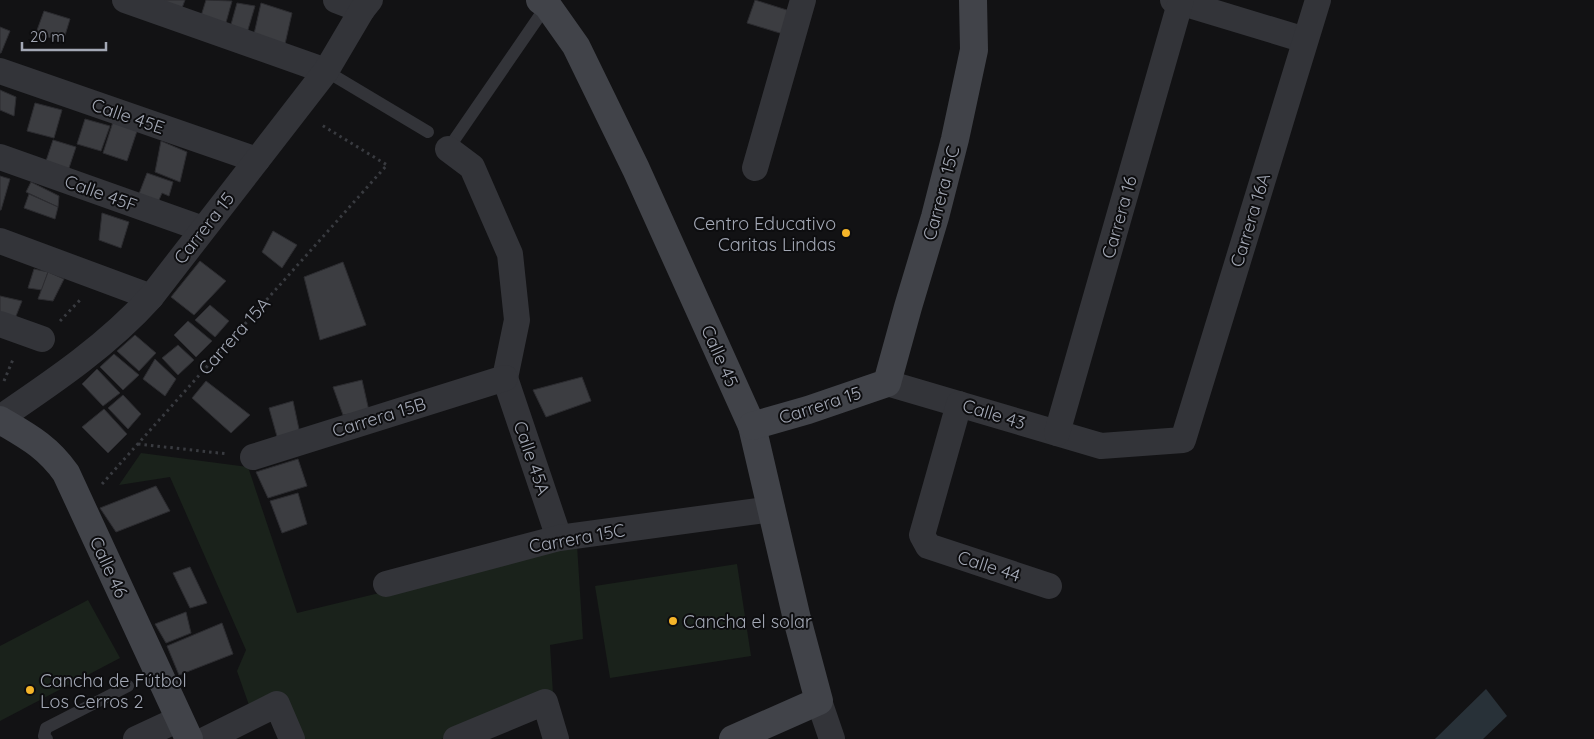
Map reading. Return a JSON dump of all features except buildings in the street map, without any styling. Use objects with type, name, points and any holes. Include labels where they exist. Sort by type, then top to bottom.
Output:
[{"type":"street","points":[[125,0],[326,71]]},
{"type":"street","points":[[336,0],[366,5]]},
{"type":"street","points":[[755,168],[802,0]]},
{"type":"street","name":"Carrera 15C","points":[[888,382],[955,139],[974,50],[973,0]]},
{"type":"street","name":"Carrera 16A","points":[[1101,446],[1183,440],[1318,0]]},
{"type":"street","points":[[1178,1],[1306,40]]},
{"type":"street","name":"Carrera 16","points":[[1057,433],[1178,1]]},
{"type":"street","name":"Calle 45","points":[[543,3],[576,46],[640,178],[752,426],[797,619],[819,701],[832,739]]},
{"type":"street","name":"Carrera 15","points":[[0,419],[58,378],[130,320],[151,297],[326,71],[366,5]]},
{"type":"street","name":"Calle 45E","points":[[0,71],[256,160]]},
{"type":"street","points":[[448,149],[472,167],[510,254],[517,320],[505,378]]},
{"type":"street","name":"Calle 45F","points":[[0,157],[203,229]]},
{"type":"street","points":[[0,241],[151,297]]},
{"type":"street","points":[[0,324],[34,336]]},
{"type":"street","name":"Carrera 15B","points":[[253,457],[505,378]]},
{"type":"street","name":"Calle 45A","points":[[505,378],[559,538]]},
{"type":"street","name":"Carrera 15","points":[[752,426],[808,410],[888,382]]},
{"type":"street","name":"Calle 43","points":[[888,382],[1101,446]]},
{"type":"street","name":"Calle 44","points":[[959,404],[922,535],[928,546],[1049,586]]},
{"type":"street","name":"Calle 46","points":[[0,419],[42,445],[66,473],[184,729]]},
{"type":"street","name":"Carrera 15C","points":[[386,584],[559,538],[772,509]]},
{"type":"street","points":[[733,739],[819,701]]},
{"type":"street","points":[[456,739],[545,702],[556,739]]},
{"type":"street","points":[[207,739],[277,704],[292,739]]},
{"type":"street","points":[[136,739],[184,729]]},
{"type":"lane","points":[[448,149],[543,3]]},
{"type":"lane","points":[[326,71],[428,132]]},
{"type":"lane","points":[[46,739],[44,736],[46,728],[128,686]]},
{"type":"path","name":"Carrera 15A","points":[[82,507],[387,165],[296,109]]},
{"type":"path","points":[[0,389],[34,336],[81,300]]},
{"type":"path","points":[[138,444],[253,457]]},
{"type":"shaded area","points":[[141,453],[248,467],[297,613],[577,545],[583,639],[550,645],[553,694],[441,739],[299,739],[250,708],[237,671],[246,650],[170,477],[119,485]]},
{"type":"shaded area","name":"Cancha el solar","points":[[737,564],[751,656],[610,678],[595,586]]},
{"type":"shaded area","name":"Cancha de Fútbol Los Cerros 2","points":[[88,600],[120,658],[0,721],[0,646]]},
{"type":"shaded area","points":[[1486,689],[1507,716],[1483,739],[1435,739]]},
{"type":"place","name":"Centro Educativo Caritas Lindas","points":[[846,233]]},
{"type":"place","name":"Cancha el solar","points":[[673,621]]},
{"type":"place","name":"Cancha de Fútbol Los Cerros 2","points":[[30,690]]}]
